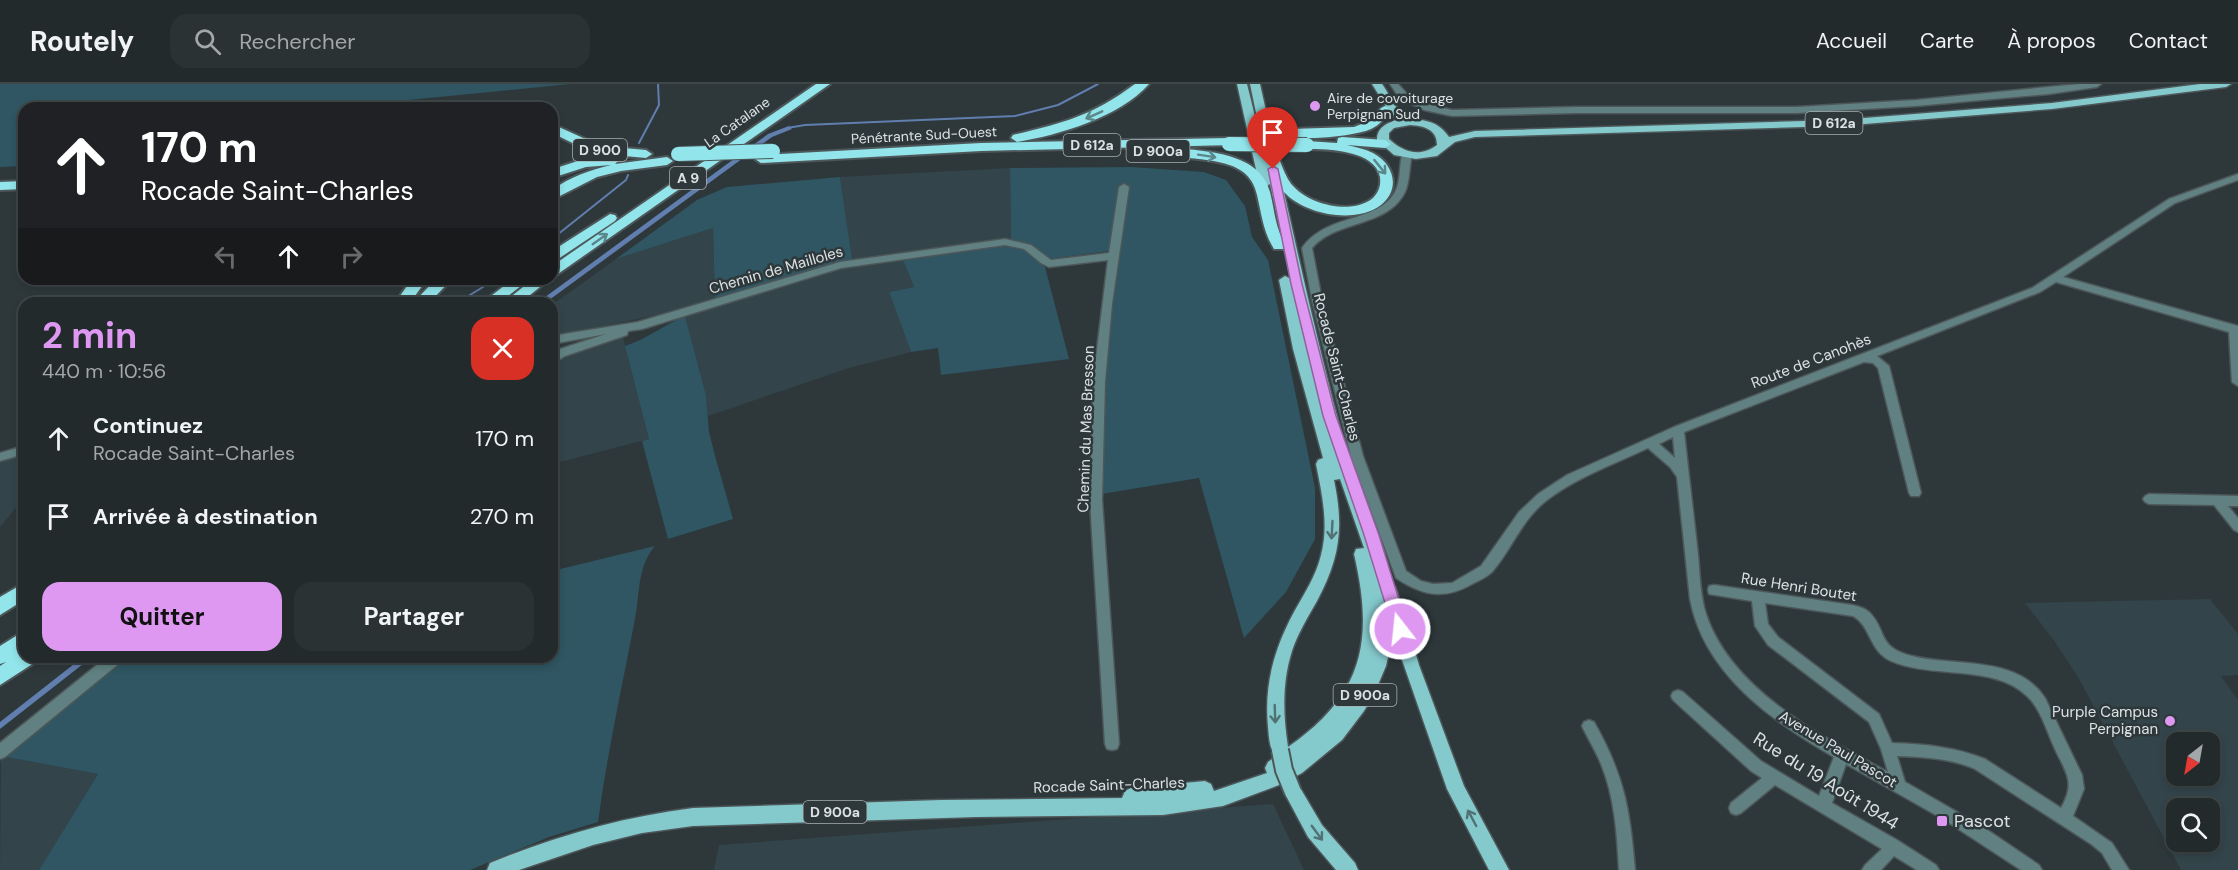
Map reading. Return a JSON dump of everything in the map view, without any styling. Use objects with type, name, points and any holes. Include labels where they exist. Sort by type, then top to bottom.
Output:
[{"type":"highway","name":"La Catalane","points":[[558,254],[807,84]]},
{"type":"highway","name":"La Catalane","points":[[558,269],[824,84]]},
{"type":"highway","points":[[982,145],[1041,134],[1072,124],[1103,111],[1143,84]]},
{"type":"highway","points":[[1292,137],[1365,128],[1380,120],[1385,110]]},
{"type":"highway","name":"D 612a","points":[[1292,137],[1356,135],[1387,126]]},
{"type":"highway","name":"Pénétrante Sud-Ouest","points":[[558,131],[598,150],[672,157],[761,159],[982,145],[1204,142],[1292,137]]},
{"type":"highway","name":"D 612a","points":[[1292,137],[1385,144]]},
{"type":"highway","points":[[1229,140],[1346,148],[1374,160],[1383,169],[1388,180],[1386,191],[1372,204],[1359,208],[1331,209],[1313,205],[1289,190],[1269,150]]},
{"type":"highway","name":"Pénétrante Sud-Ouest","points":[[558,173],[572,166],[596,161],[772,151],[1083,141],[1229,140]]},
{"type":"highway","points":[[558,141],[569,153],[558,170]]},
{"type":"highway","name":"D 900a","points":[[982,145],[1003,150],[1136,150],[1196,154],[1232,162],[1254,174],[1260,182],[1270,230],[1278,246]]},
{"type":"highway","name":"Pénétrante Sud-Ouest","points":[[569,153],[591,158],[652,155]]},
{"type":"highway","points":[[558,192],[571,183],[604,169],[672,157]]},
{"type":"highway","points":[[0,179],[18,178]]},
{"type":"highway","points":[[0,186],[18,185]]},
{"type":"highway","points":[[426,297],[440,285]]},
{"type":"highway","points":[[498,297],[514,285]]},
{"type":"highway","points":[[518,297],[535,285]]},
{"type":"highway","points":[[0,607],[18,594]]},
{"type":"highway","points":[[0,619],[18,606]]},
{"type":"highway","points":[[0,656],[18,643]]},
{"type":"highway","points":[[0,677],[19,663]]},
{"type":"main road","name":"Rocade Saint-Charles","points":[[977,808],[1169,794],[1226,786],[1272,769],[1320,735],[1344,708],[1357,687],[1371,651],[1373,598],[1363,557],[1323,438],[1300,349],[1242,84]]},
{"type":"main road","name":"Rocade Saint-Charles","points":[[497,870],[569,842],[651,821],[704,816],[977,808],[1172,806],[1219,798],[1268,782],[1300,765],[1327,745],[1362,701],[1377,670],[1385,635],[1385,611],[1379,575],[1346,480],[1296,284],[1255,84]]},
{"type":"main road","points":[[1371,84],[1385,110],[1387,126],[1382,136],[1385,144],[1407,155],[1433,154],[1443,146],[1443,136],[1433,127],[1396,114],[1377,84]]},
{"type":"main road","name":"D 612a","points":[[1433,127],[1461,130],[1835,118],[1983,108],[2187,84]]},
{"type":"main road","name":"D 612a","points":[[1443,146],[1451,140],[1475,135],[1839,123],[2052,106],[2226,84]]},
{"type":"main road","points":[[1387,126],[1413,121]]},
{"type":"main road","points":[[1300,349],[1333,513],[1332,537],[1322,574],[1289,638],[1276,683],[1274,717],[1284,770],[1293,792],[1315,831],[1348,870]]},
{"type":"main road","points":[[1329,416],[1371,535],[1411,665],[1456,789],[1499,870]]},
{"type":"street","points":[[1394,84],[1408,99],[1418,105],[1434,111],[1452,113],[1575,110],[1797,110],[1916,103],[2049,91],[2097,84]]},
{"type":"street","name":"Route de Canohès","points":[[1407,155],[1402,186],[1393,202],[1381,211],[1324,231],[1313,239],[1307,248],[1317,300],[1357,456],[1401,574],[1417,585],[1433,589],[1454,588],[1486,570],[1523,516],[1542,497],[1571,478],[1678,430],[2036,290],[2172,201],[2238,177]]},
{"type":"street","name":"Chemin du Mas Bresson","points":[[1112,744],[1096,500],[1099,382],[1113,256],[1124,187]]},
{"type":"street","name":"Chemin de Mailloles","points":[[558,339],[638,326],[684,314],[789,279],[898,255],[1005,242],[1023,245],[1033,250],[1041,260],[1049,264],[1113,256]]},
{"type":"street","points":[[2054,278],[2236,330],[2238,382]]},
{"type":"street","points":[[558,355],[638,326]]},
{"type":"street","points":[[1865,358],[1876,360],[1882,366],[1915,493]]},
{"type":"street","name":"Avenue Paul Pascot","points":[[1678,430],[1700,616],[1714,646],[1740,679],[1771,709],[1842,754],[2003,847],[2034,870]]},
{"type":"street","points":[[1649,442],[1674,464],[1682,475]]},
{"type":"street","points":[[0,457],[18,452]]},
{"type":"street","points":[[2149,499],[2238,501]]},
{"type":"street","points":[[2217,501],[2238,527]]},
{"type":"street","name":"Rue Henri Boutet","points":[[1714,590],[1852,609],[1863,615],[1878,644],[1895,657],[1914,662],[1999,674],[2018,680],[2034,692],[2077,778],[2077,797],[2064,818]]},
{"type":"street","points":[[1758,597],[1762,626],[1769,636],[1874,718],[1888,749],[1899,786]]},
{"type":"street","points":[[0,752],[110,663]]},
{"type":"street","name":"Rue du 19 Août 1944","points":[[1678,696],[1756,766],[1931,870]]},
{"type":"street","points":[[1589,726],[1613,772],[1623,810],[1627,870]]},
{"type":"street","points":[[1888,749],[1935,750],[1963,755],[2064,818],[2107,848],[2121,870]]},
{"type":"street","points":[[1823,806],[1842,754]]},
{"type":"street","points":[[1736,808],[1774,777]]},
{"type":"street","points":[[1870,870],[1888,853],[1892,845]]},
{"type":"shaded area","points":[[0,84],[570,84],[388,102],[18,102],[18,166],[0,167]]},
{"type":"shaded area","points":[[1131,167],[1204,172],[1226,180],[1245,206],[1252,237],[1268,260],[1315,488],[1315,539],[1286,592],[1244,638],[1199,478],[1101,494],[1104,380],[1117,257],[1109,251],[1048,259],[1038,249],[1011,240],[1010,168]]},
{"type":"shaded area","points":[[1010,168],[1011,240],[901,253],[914,287],[889,292],[911,352],[849,368],[708,416],[706,395],[685,316],[790,281],[852,266],[840,177]]},
{"type":"shaded area","points":[[840,177],[852,260],[715,299],[713,228],[616,259],[697,200],[727,187]]},
{"type":"shaded area","points":[[713,228],[715,299],[666,313],[558,336],[558,301],[616,259]]},
{"type":"shaded area","points":[[1005,245],[1021,247],[1045,267],[1069,359],[941,375],[938,348],[911,352],[889,292],[914,287],[902,257]]},
{"type":"shaded area","points":[[685,316],[706,395],[709,432],[733,519],[668,539],[642,441],[649,439],[625,346]]},
{"type":"shaded area","points":[[623,337],[649,439],[558,462],[558,362],[575,352]]},
{"type":"shaded area","points":[[18,454],[18,505],[0,527],[0,460]]},
{"type":"shaded area","points":[[655,546],[642,571],[598,822],[549,837],[470,870],[39,870],[98,774],[1,756],[117,663],[558,663],[558,570]]},
{"type":"shaded area","name":"Purple Campus Perpignan","points":[[2210,599],[2238,634],[2238,675],[2221,676],[2238,700],[2238,870],[2181,870],[2171,852],[2220,852],[2220,798],[2166,798],[2166,842],[2078,677],[2025,603]]},
{"type":"shaded area","points":[[1,756],[98,774],[39,870],[0,870]]},
{"type":"shaded area","points":[[1273,804],[1304,870],[714,870],[719,845]]},
{"type":"water","points":[[789,126],[792,129],[772,137],[553,297],[545,297],[768,134]]},
{"type":"water","points":[[75,663],[84,663],[0,729],[0,722]]},
{"type":"waterway","points":[[639,143],[659,105],[658,84]]},
{"type":"waterway","points":[[787,128],[805,125],[1015,116],[1058,105],[1098,84]]},
{"type":"waterway","points":[[558,234],[626,180],[628,175]]},
{"type":"waterway","points":[[467,297],[486,285]]},
{"type":"place","name":"Aire de covoiturage Perpignan Sud","points":[[1315,106]]},
{"type":"place","name":"Purple Campus Perpignan","points":[[2170,721]]},
{"type":"place","name":"Pascot","points":[[1942,821]]},
{"type":"route","points":[[1273,169],[1296,284],[1329,416],[1390,592],[1400,629]]}]
